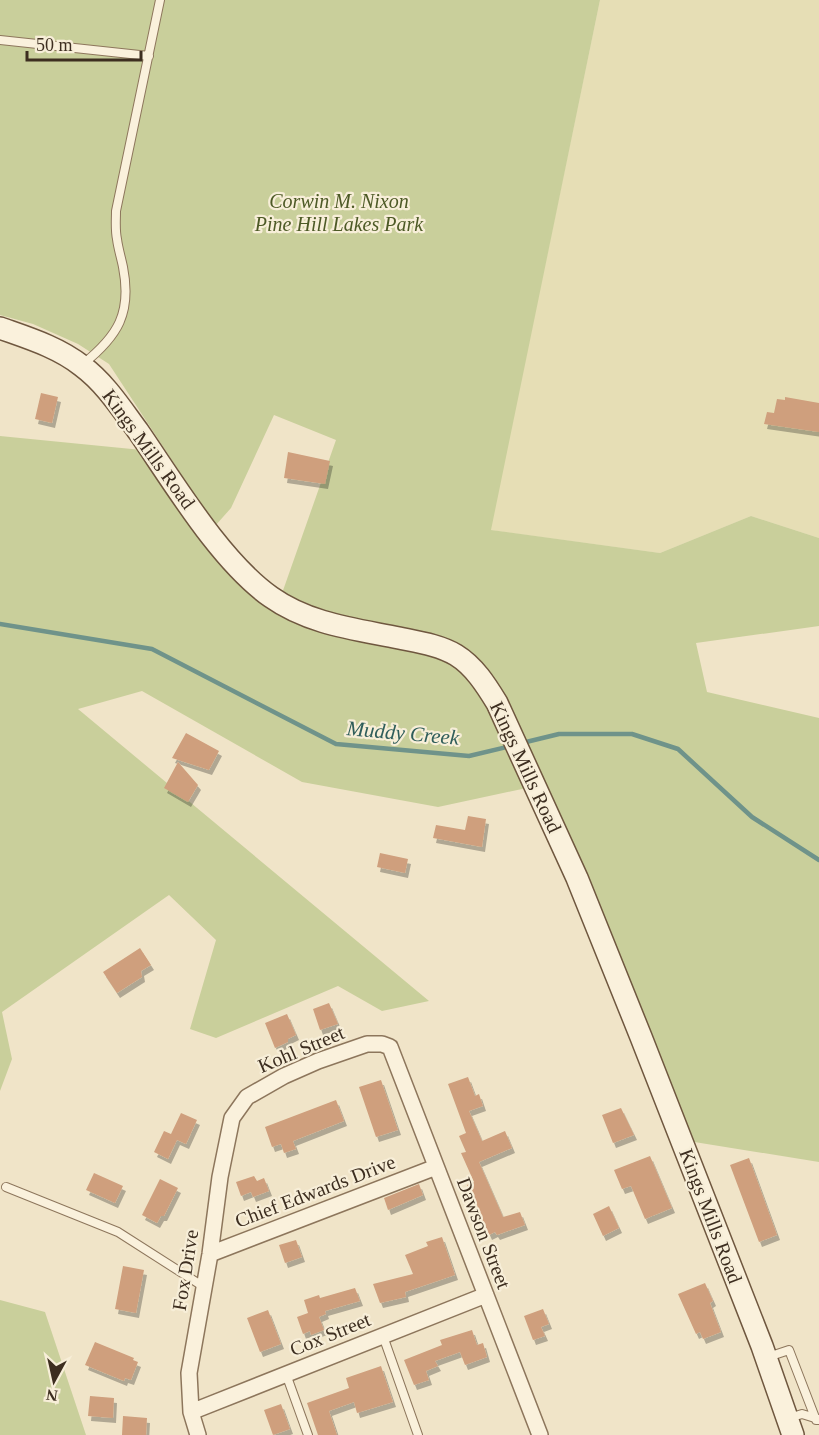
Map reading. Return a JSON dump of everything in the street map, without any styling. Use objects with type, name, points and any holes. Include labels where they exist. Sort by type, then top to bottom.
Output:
[{"type":"street","name":"Kings Mills Road","points":[[0,328],[65,354],[82,365],[105,387],[204,525],[237,567],[270,597],[294,611],[336,626],[414,641],[445,650],[469,666],[485,683],[497,703],[577,878],[766,1358],[790,1427]]},
{"type":"street","name":"Kohl Street","points":[[236,1111],[248,1097],[265,1086],[318,1061],[367,1044],[382,1044],[390,1047]]},
{"type":"street","name":"Dawson Street","points":[[390,1047],[540,1435]]},
{"type":"street","name":"Fox Drive","points":[[198,1435],[191,1412],[189,1373],[210,1254],[220,1177],[232,1118],[236,1111]]},
{"type":"street","name":"Chief Edwards Drive","points":[[210,1254],[436,1167]]},
{"type":"street","name":"Cox Street","points":[[191,1412],[486,1295]]},
{"type":"lane","points":[[82,365],[101,350],[116,332],[127,301],[124,268],[117,239],[116,211],[160,0]]},
{"type":"lane","points":[[0,40],[149,56]]},
{"type":"lane","points":[[6,1187],[118,1232],[204,1287]]},
{"type":"lane","points":[[383,1336],[418,1435]]},
{"type":"lane","points":[[766,1358],[789,1350],[818,1419]]},
{"type":"lane","points":[[286,1374],[308,1435]]},
{"type":"lane","points":[[790,1427],[802,1414],[818,1419]]},
{"type":"shaded area","points":[[600,0],[819,0],[819,538],[751,516],[660,553],[490,530]]},
{"type":"green space","name":"Corwin M. Nixon Pine Hill Lakes Park","points":[[0,0],[600,0],[491,530],[660,553],[751,516],[819,538],[819,626],[696,643],[707,692],[819,718],[819,1162],[682,1140],[536,786],[438,807],[302,782],[142,691],[78,709],[429,1001],[382,1011],[338,986],[216,1038],[190,1029],[216,940],[169,895],[2,1012],[12,1059],[0,1091],[0,436],[152,451],[209,532],[280,599],[336,440],[274,415],[231,508],[215,526],[109,364],[78,344],[33,324],[0,315]]},
{"type":"green space","points":[[0,1300],[45,1312],[86,1435],[0,1435]]},
{"type":"building","points":[[41,393],[58,397],[52,423],[35,419]]},
{"type":"building","points":[[785,397],[819,403],[819,432],[764,424],[767,412],[774,413],[777,399],[785,400]]},
{"type":"building","points":[[288,452],[330,461],[325,484],[284,478]]},
{"type":"building","points":[[186,733],[219,751],[209,770],[172,758]]},
{"type":"building","points":[[178,762],[198,785],[188,802],[164,788]]},
{"type":"building","points":[[468,816],[486,819],[482,847],[433,838],[436,825],[465,830]]},
{"type":"building","points":[[380,853],[408,859],[405,873],[377,867]]},
{"type":"building","points":[[140,948],[151,965],[141,971],[142,977],[117,993],[103,972]]},
{"type":"building","points":[[329,1003],[338,1024],[320,1030],[313,1009]]},
{"type":"building","points":[[287,1014],[296,1035],[275,1048],[265,1023]]},
{"type":"building","points":[[468,1077],[475,1096],[479,1094],[483,1106],[469,1111],[482,1141],[505,1131],[512,1148],[479,1162],[503,1217],[520,1212],[525,1225],[497,1235],[495,1232],[489,1235],[467,1185],[474,1182],[461,1153],[466,1152],[459,1136],[466,1133],[448,1084]]},
{"type":"building","points":[[381,1080],[398,1130],[376,1137],[359,1087]]},
{"type":"building","points":[[336,1100],[344,1121],[293,1141],[296,1149],[284,1153],[281,1144],[272,1147],[265,1127]]},
{"type":"building","points":[[621,1108],[634,1135],[613,1143],[602,1115]]},
{"type":"building","points":[[181,1113],[197,1120],[186,1144],[177,1140],[168,1159],[154,1152],[164,1131],[171,1134]]},
{"type":"building","points":[[650,1156],[672,1208],[645,1219],[631,1186],[622,1189],[614,1170]]},
{"type":"building","points":[[749,1158],[777,1235],[759,1242],[730,1165]]},
{"type":"building","points":[[94,1173],[123,1186],[115,1203],[86,1190]]},
{"type":"building","points":[[254,1176],[257,1181],[264,1178],[269,1191],[253,1197],[251,1192],[241,1196],[236,1182]]},
{"type":"building","points":[[160,1179],[178,1188],[164,1216],[161,1216],[157,1223],[142,1215]]},
{"type":"building","points":[[419,1184],[423,1195],[388,1210],[384,1198]]},
{"type":"building","points":[[609,1206],[619,1228],[603,1236],[593,1214]]},
{"type":"building","points":[[442,1237],[455,1275],[405,1292],[406,1297],[380,1303],[373,1284],[413,1274],[405,1255],[428,1246],[426,1242]]},
{"type":"building","points":[[296,1240],[302,1257],[285,1263],[279,1245]]},
{"type":"building","points":[[123,1266],[144,1270],[136,1313],[115,1309]]},
{"type":"building","points":[[705,1283],[713,1301],[710,1303],[721,1332],[703,1339],[700,1332],[696,1334],[678,1294]]},
{"type":"building","points":[[355,1288],[360,1301],[325,1311],[326,1314],[319,1317],[324,1330],[311,1335],[310,1331],[303,1334],[297,1317],[308,1313],[304,1300]]},
{"type":"building","points":[[543,1309],[549,1324],[541,1327],[545,1336],[533,1340],[524,1316]]},
{"type":"building","points":[[268,1310],[281,1344],[260,1352],[247,1318]]},
{"type":"building","points":[[472,1330],[477,1345],[483,1343],[487,1357],[465,1365],[460,1352],[435,1361],[438,1366],[426,1371],[429,1380],[414,1385],[404,1360],[442,1345],[440,1340]]},
{"type":"building","points":[[95,1342],[134,1358],[133,1360],[138,1362],[131,1380],[125,1378],[124,1381],[85,1365]]},
{"type":"building","points":[[381,1366],[393,1402],[357,1413],[354,1402],[329,1411],[337,1435],[318,1435],[307,1403],[349,1388],[346,1378]]},
{"type":"building","points":[[90,1396],[114,1398],[113,1418],[88,1416]]},
{"type":"building","points":[[281,1404],[290,1429],[273,1435],[264,1410]]},
{"type":"building","points":[[123,1416],[147,1418],[146,1435],[122,1435]]},
{"type":"waterway","name":"Muddy Creek","points":[[0,624],[152,649],[336,744],[469,756],[511,746]]},
{"type":"waterway","name":"Muddy Creek","points":[[522,743],[559,734],[632,734],[678,749],[752,817],[819,860]]}]
